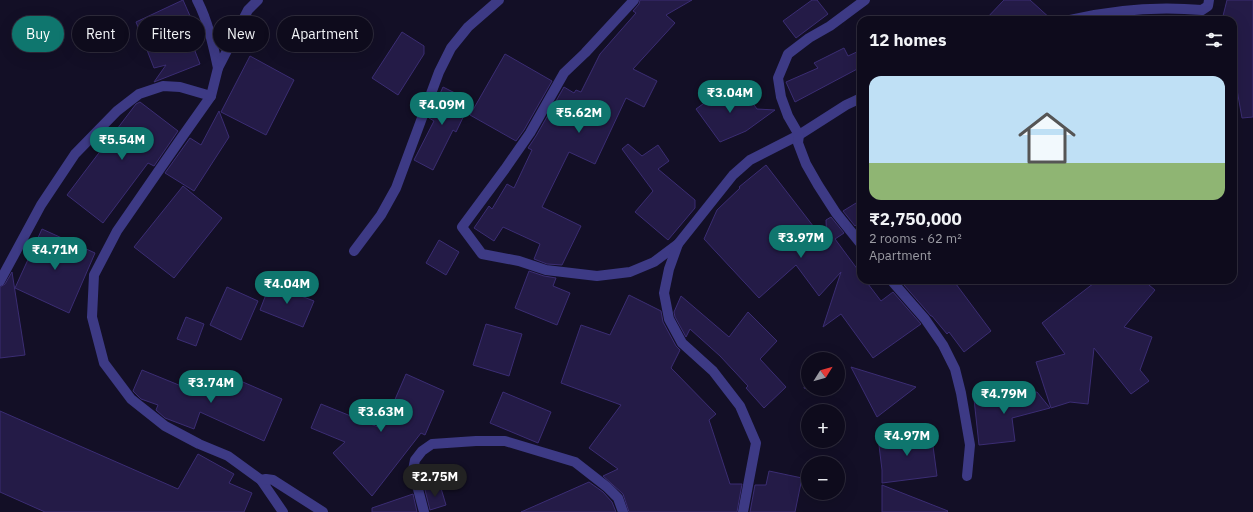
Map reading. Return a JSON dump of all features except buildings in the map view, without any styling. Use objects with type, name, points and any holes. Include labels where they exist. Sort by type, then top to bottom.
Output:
[{"type":"street","points":[[197,0],[211,36],[218,68]]},
{"type":"street","points":[[258,0],[248,10],[218,68],[211,96],[117,231],[94,275],[92,317],[104,363],[131,399],[165,426],[199,444],[228,456],[261,480],[283,512]]},
{"type":"street","points":[[354,251],[381,214],[396,188],[439,72],[451,48],[468,27],[499,0]]},
{"type":"street","points":[[634,0],[585,53],[564,73],[530,133],[462,227],[482,254],[519,261],[546,270],[597,276],[630,272],[654,262],[678,244],[733,175],[750,160],[799,134],[857,100]]},
{"type":"street","points":[[857,239],[836,213],[806,164],[798,143],[799,134],[788,116],[781,97],[778,78],[788,54],[865,0]]},
{"type":"street","points":[[1091,16],[1138,9],[1202,10],[1208,6],[1209,0]]},
{"type":"street","points":[[0,281],[41,205],[75,154],[117,111],[138,94],[163,86],[180,87],[211,96]]},
{"type":"street","points":[[678,244],[669,269],[664,293],[669,319],[682,343],[714,371],[740,406],[756,443],[744,512]]},
{"type":"street","points":[[894,284],[944,345],[955,369],[961,393],[970,445],[967,476]]},
{"type":"street","points":[[424,512],[413,470],[415,460],[422,451],[432,444],[505,441],[575,462],[607,487],[618,498],[623,512]]},
{"type":"street","points":[[261,480],[273,480],[323,512]]}]
